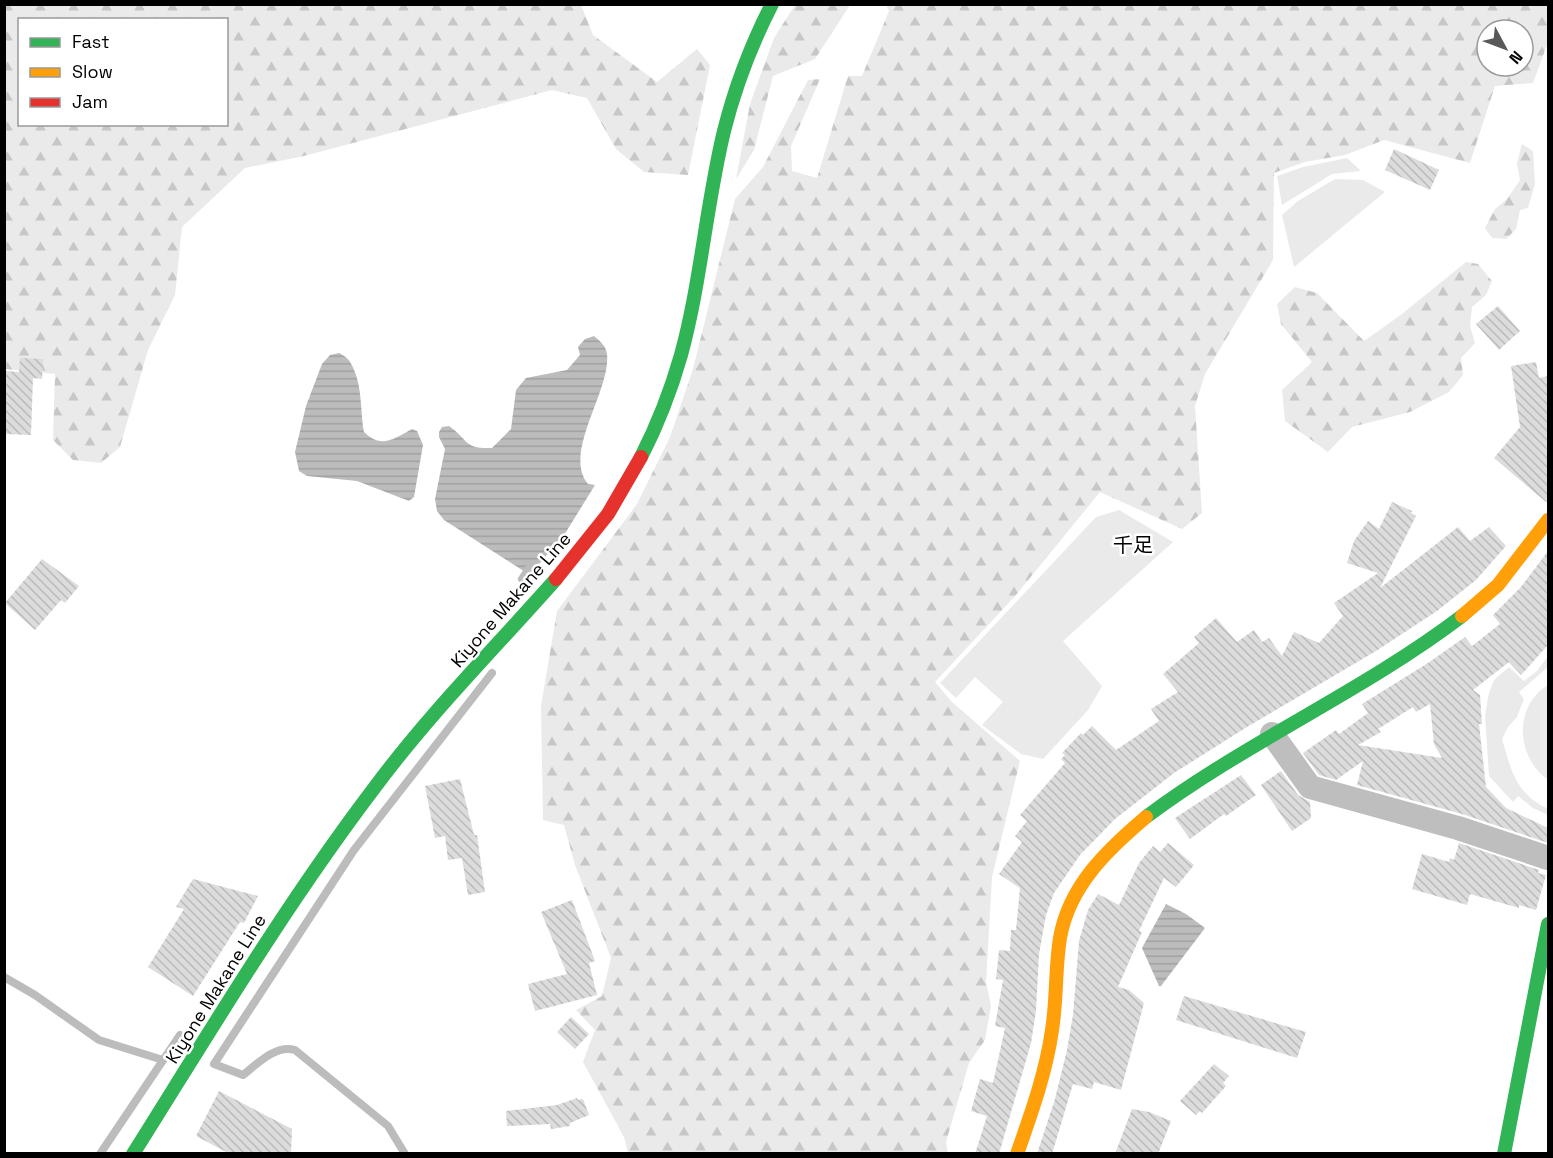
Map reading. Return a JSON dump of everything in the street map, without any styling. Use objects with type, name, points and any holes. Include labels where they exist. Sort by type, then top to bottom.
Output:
[{"type":"main road","name":"Kiyone Makane Line","points":[[133,1154],[289,908],[345,825],[416,736],[562,573],[611,510],[633,474],[650,441],[668,397],[682,351],[726,119],[740,76],[772,4]]},
{"type":"main road","points":[[1017,1154],[1032,1111],[1052,1034],[1060,934],[1065,912],[1080,886],[1106,855],[1152,812],[1180,792],[1272,734],[1386,667],[1446,628],[1480,602],[1498,586],[1548,520]]},
{"type":"main road","points":[[1504,1154],[1548,924]]},
{"type":"street","points":[[1272,734],[1310,787],[1458,828],[1548,858]]},
{"type":"green space","points":[[4,5],[581,5],[593,35],[657,82],[697,49],[710,65],[688,175],[644,172],[616,149],[587,98],[552,90],[304,156],[245,168],[182,227],[175,295],[148,350],[120,447],[101,463],[73,460],[53,440],[55,374],[5,369]]},
{"type":"green space","points":[[795,5],[850,5],[815,59],[773,76],[754,150],[736,179],[750,104],[774,38]]},
{"type":"green space","points":[[886,5],[1548,5],[1548,42],[1535,78],[1535,18],[1475,18],[1475,78],[1535,78],[1533,83],[1495,86],[1470,163],[1384,140],[1345,155],[1305,162],[1274,173],[1273,260],[1205,374],[1195,406],[1202,513],[1182,529],[1100,492],[1016,595],[935,682],[952,702],[1020,761],[992,877],[986,982],[991,1006],[985,1040],[969,1063],[946,1142],[948,1153],[628,1153],[624,1137],[583,1062],[595,1030],[576,1010],[602,996],[611,958],[575,865],[564,825],[543,820],[541,706],[557,611],[637,504],[670,437],[693,369],[735,199],[763,167],[808,80],[820,79],[791,146],[792,171],[817,178],[848,76],[862,76],[889,11]]},
{"type":"green space","points":[[1522,144],[1533,151],[1535,184],[1528,208],[1520,210],[1516,229],[1506,239],[1492,238],[1485,228],[1495,209],[1507,199],[1520,180],[1517,163]]},
{"type":"green space","points":[[1347,158],[1361,171],[1332,174],[1282,205],[1277,176],[1303,167]]},
{"type":"green space","points":[[1335,179],[1363,180],[1385,192],[1294,267],[1282,215],[1298,201]]},
{"type":"green space","points":[[1466,262],[1478,264],[1492,281],[1486,295],[1472,307],[1470,326],[1475,343],[1461,358],[1463,375],[1449,392],[1410,412],[1352,427],[1328,452],[1285,421],[1282,390],[1312,362],[1281,324],[1277,304],[1295,287],[1317,293],[1364,341],[1402,314]]},
{"type":"green space","points":[[1119,510],[1173,542],[1063,641],[1102,686],[1088,710],[1043,759],[1021,754],[982,725],[1003,702],[975,677],[956,698],[940,683],[1096,517]]},
{"type":"green space","points":[[1548,656],[1548,667],[1519,692],[1524,699],[1517,717],[1508,727],[1502,739],[1516,780],[1529,796],[1548,809],[1548,815],[1533,808],[1518,796],[1513,802],[1489,776],[1485,715],[1494,680],[1509,667],[1524,681],[1537,671]]},
{"type":"green space","points":[[1548,685],[1548,780],[1537,770],[1530,758],[1523,732],[1524,718],[1529,705]]},
{"type":"shaded area","points":[[594,336],[606,351],[606,369],[589,421],[581,456],[582,471],[588,484],[595,485],[566,532],[530,575],[444,520],[437,511],[435,499],[445,449],[439,432],[442,427],[449,426],[467,443],[476,447],[492,448],[511,429],[516,390],[526,378],[567,370],[580,355],[578,347],[585,339]]},
{"type":"shaded area","points":[[339,353],[349,361],[357,379],[364,432],[376,440],[388,441],[412,429],[417,431],[423,445],[414,497],[409,501],[357,481],[307,476],[299,471],[295,452],[306,406],[322,364],[330,355]]},
{"type":"shaded area","points":[[1166,904],[1186,914],[1205,928],[1159,986],[1142,948]]},
{"type":"building","points":[[1394,149],[1439,170],[1430,190],[1385,170]]},
{"type":"building","points":[[1498,306],[1520,331],[1499,350],[1476,324]]},
{"type":"building","points":[[20,358],[43,359],[42,379],[33,378],[31,435],[4,434],[4,374],[6,371],[19,372]]},
{"type":"building","points":[[1536,362],[1539,378],[1548,376],[1548,501],[1546,502],[1494,458],[1520,427],[1511,366]]},
{"type":"building","points":[[1392,502],[1412,511],[1411,513],[1416,516],[1380,588],[1458,527],[1470,541],[1489,527],[1506,546],[1476,580],[1437,611],[1376,651],[1174,773],[1115,819],[1080,855],[1054,893],[1046,915],[1039,954],[1036,1011],[1031,1043],[999,1154],[975,1154],[987,1116],[971,1111],[980,1079],[993,1083],[1005,1028],[995,1026],[1003,980],[996,979],[999,950],[1010,951],[1011,930],[1016,930],[1020,888],[999,874],[1022,842],[1015,836],[1027,821],[1020,815],[1065,763],[1061,759],[1065,755],[1062,753],[1081,733],[1083,735],[1092,726],[1116,750],[1159,721],[1151,709],[1178,692],[1163,674],[1199,643],[1194,637],[1216,618],[1237,642],[1254,630],[1262,642],[1269,638],[1282,656],[1294,632],[1319,643],[1343,616],[1334,603],[1378,573],[1347,563],[1354,541],[1368,521],[1379,529]]},
{"type":"building","points":[[1548,551],[1548,645],[1521,675],[1509,662],[1473,690],[1480,695],[1482,724],[1479,724],[1486,787],[1506,808],[1548,828],[1548,843],[1462,814],[1357,785],[1363,761],[1336,780],[1319,775],[1303,753],[1336,730],[1339,734],[1368,713],[1362,704],[1465,637],[1472,646],[1500,624],[1493,615],[1521,587]],"holes":[[[1430,704],[1434,744],[1442,758],[1358,745],[1381,732],[1378,729],[1413,707],[1416,712]]]},
{"type":"building","points":[[42,559],[79,586],[65,603],[61,600],[35,630],[5,603]]},
{"type":"building","points":[[1281,771],[1298,795],[1310,802],[1311,818],[1292,831],[1261,785]]},
{"type":"building","points":[[1241,775],[1256,795],[1226,816],[1224,814],[1190,839],[1175,818]]},
{"type":"building","points":[[460,779],[474,835],[477,835],[485,892],[468,895],[462,858],[448,860],[445,836],[435,838],[425,786]]},
{"type":"building","points":[[1168,843],[1194,865],[1176,887],[1164,878],[1139,931],[1142,932],[1118,987],[1129,990],[1144,1003],[1121,1090],[1094,1082],[1092,1089],[1073,1084],[1052,1154],[1037,1154],[1055,1099],[1067,1050],[1073,1015],[1079,941],[1088,910],[1098,894],[1119,905],[1139,863],[1153,846],[1160,852]]},
{"type":"building","points":[[1459,843],[1539,870],[1538,873],[1546,875],[1536,910],[1519,905],[1519,908],[1470,894],[1467,905],[1412,889],[1422,854],[1449,862],[1450,858],[1454,860]]},
{"type":"building","points":[[193,879],[258,896],[244,923],[240,922],[193,996],[148,967],[184,909],[176,907]]},
{"type":"building","points":[[572,900],[595,961],[589,963],[597,995],[535,1011],[528,984],[567,974],[541,912]]},
{"type":"building","points":[[1184,996],[1306,1032],[1297,1058],[1176,1020]]},
{"type":"building","points":[[571,1017],[589,1034],[575,1049],[557,1032]]},
{"type":"building","points":[[1214,1064],[1229,1076],[1223,1083],[1226,1086],[1202,1113],[1200,1111],[1196,1115],[1180,1101]]},
{"type":"building","points":[[219,1091],[292,1129],[291,1154],[230,1154],[196,1136]]},
{"type":"building","points":[[577,1098],[578,1100],[583,1099],[589,1115],[570,1123],[570,1126],[551,1129],[550,1124],[507,1126],[506,1111],[557,1105]]},
{"type":"building","points":[[1132,1109],[1149,1112],[1171,1121],[1158,1154],[1115,1154]]},
{"type":"waterway","points":[[522,579],[530,567]]},
{"type":"waterway","points":[[405,1154],[388,1126],[295,1050],[274,1052],[243,1075],[214,1064],[354,850],[492,673]]},
{"type":"waterway","points":[[4,977],[35,995],[99,1040],[163,1060]]},
{"type":"waterway","points":[[100,1154],[180,1035]]},
{"type":"traffic: fast","points":[[641,457],[664,407],[681,355],[694,300],[712,187],[728,115],[744,66],[772,4]]},
{"type":"traffic: fast","points":[[133,1154],[250,968],[342,831],[418,733],[556,579]]},
{"type":"traffic: fast","points":[[1146,817],[1224,765],[1384,669],[1462,616]]},
{"type":"traffic: fast","points":[[1504,1154],[1548,924]]},
{"type":"traffic: slow","points":[[1462,616],[1498,585],[1548,520]]},
{"type":"traffic: slow","points":[[1017,1154],[1046,1062],[1054,1019],[1058,950],[1065,919],[1072,902],[1092,870],[1146,817]]},
{"type":"traffic: jam","points":[[556,579],[608,514],[641,457]]},
{"type":"district","name":"千足","points":[[1133,545]]}]
